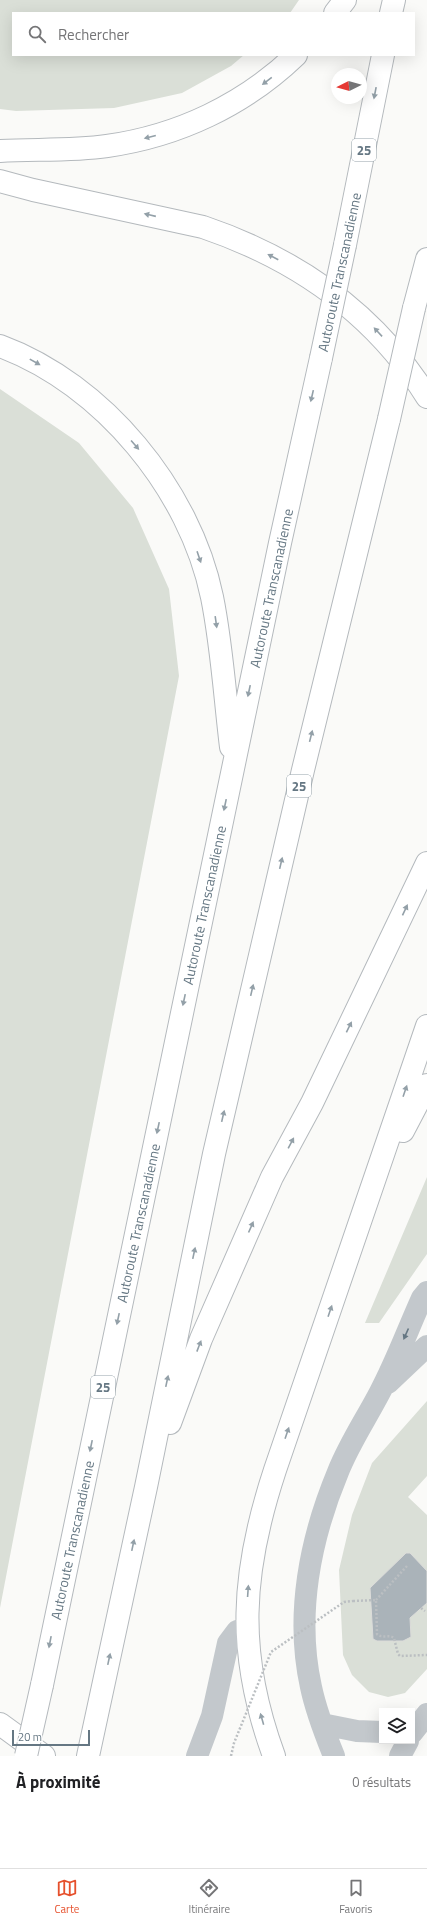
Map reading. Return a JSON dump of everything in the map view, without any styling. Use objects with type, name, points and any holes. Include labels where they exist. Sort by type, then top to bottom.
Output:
[{"type":"highway","points":[[336,12],[345,0]]},
{"type":"highway","points":[[391,12],[394,0]]},
{"type":"highway","points":[[0,150],[106,146],[153,136],[202,119],[249,93],[269,79],[295,56]]},
{"type":"highway","name":"Autoroute Transcanadienne","points":[[26,1756],[233,766],[345,245],[383,56]]},
{"type":"highway","points":[[0,181],[33,190],[203,227],[252,246],[303,274],[346,303],[366,320],[396,353],[427,396]]},
{"type":"highway","name":"25","points":[[88,1756],[146,1487],[217,1139],[302,770],[427,259]]},
{"type":"highway","points":[[0,346],[35,362],[60,377],[100,409],[137,447],[156,471],[181,513],[195,543],[212,597],[233,766]]},
{"type":"highway","points":[[146,1487],[201,1338],[272,1177],[312,1103],[427,863]]},
{"type":"highway","points":[[274,1756],[258,1707],[250,1665],[247,1628],[249,1574],[264,1502],[427,1026]]},
{"type":"highway","points":[[370,1194],[427,1085]]},
{"type":"highway","points":[[0,1724],[44,1756]]},
{"type":"street","points":[[334,1756],[311,1688],[304,1622],[307,1581],[322,1516],[338,1472],[357,1431],[380,1391],[422,1298],[427,1292]]},
{"type":"street","points":[[380,1391],[427,1346]]},
{"type":"street","points":[[198,1756],[212,1716],[228,1643],[237,1631],[247,1628]]},
{"type":"street","points":[[322,1724],[357,1731],[379,1732]]},
{"type":"street","points":[[400,1756],[406,1744]]},
{"type":"path","points":[[407,1566],[376,1600],[377,1634],[382,1637],[392,1636],[400,1656],[427,1655]]},
{"type":"path","points":[[231,1756],[234,1742],[271,1652],[344,1602],[376,1600]]},
{"type":"path","points":[[421,1608],[425,1611]]},
{"type":"shaded area","points":[[0,0],[299,0],[291,12],[12,12],[12,56],[243,56],[231,66],[182,93],[114,108],[16,111],[0,109]]},
{"type":"shaded area","points":[[0,389],[79,443],[133,508],[169,589],[179,676],[0,1608]]},
{"type":"shaded area","points":[[427,1177],[427,1254],[379,1323],[365,1323]]},
{"type":"shaded area","points":[[427,1401],[427,1476],[408,1497],[427,1515],[427,1669],[405,1693],[388,1697],[369,1692],[352,1675],[343,1655],[339,1570],[352,1515],[372,1463]]},
{"type":"building","points":[[406,1553],[410,1553],[427,1571],[427,1603],[410,1618],[411,1637],[403,1641],[377,1641],[373,1639],[370,1588]]}]
